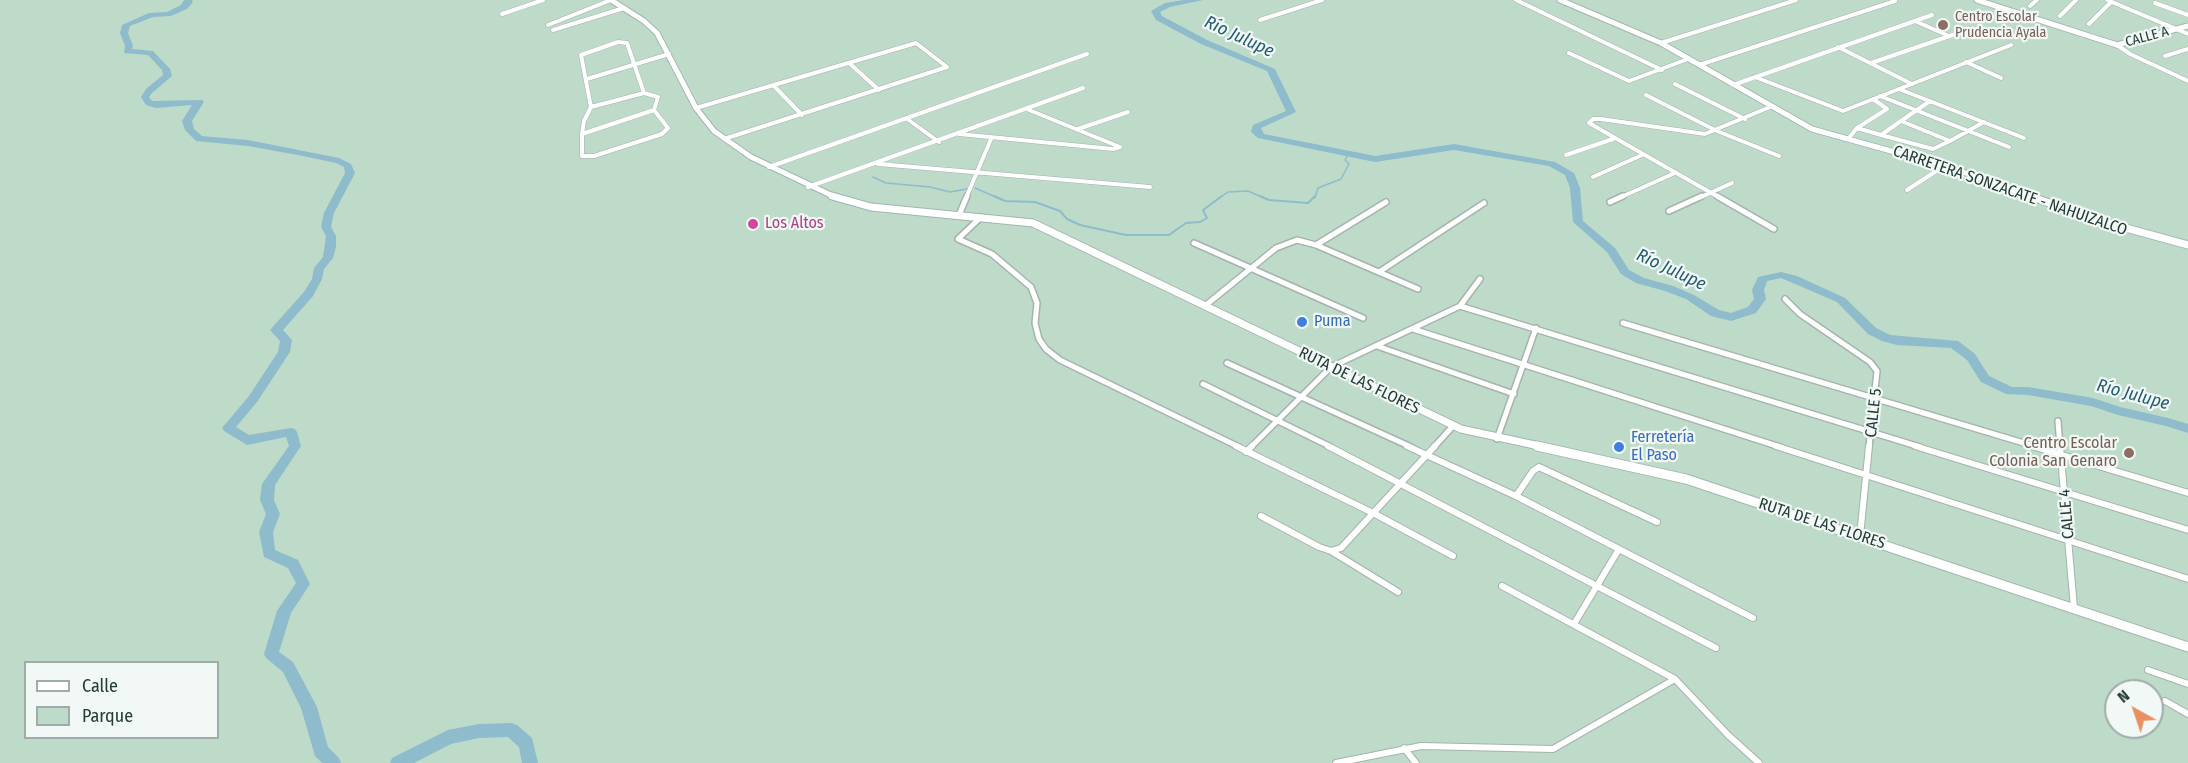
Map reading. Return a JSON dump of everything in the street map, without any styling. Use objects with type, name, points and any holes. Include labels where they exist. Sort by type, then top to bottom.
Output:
[{"type":"main road","name":"RUTA DE LAS FLORES","points":[[611,0],[651,26],[669,54],[696,108],[724,139],[808,187],[853,204],[1033,223],[1453,426],[1497,439],[1686,479],[2188,647]]},
{"type":"main road","name":"CARRETERA SONZACATE - NAHUIZALCO","points":[[1560,0],[1661,43],[1732,86],[1812,129],[1944,166],[2093,219],[2188,245]]},
{"type":"main road","points":[[1977,0],[2117,45]]},
{"type":"main road","name":"CALLE A","points":[[2117,45],[2188,26]]},
{"type":"street","points":[[502,14],[543,0]]},
{"type":"street","points":[[548,25],[611,0]]},
{"type":"street","points":[[1260,20],[1322,0]]},
{"type":"street","points":[[1516,0],[1662,70]]},
{"type":"street","points":[[1661,43],[1796,0]]},
{"type":"street","points":[[2030,6],[2037,0]]},
{"type":"street","points":[[2060,16],[2076,0]]},
{"type":"street","points":[[1702,67],[1894,1]]},
{"type":"street","points":[[2089,24],[2109,1],[2188,34]]},
{"type":"street","points":[[2155,3],[2188,15]]},
{"type":"street","points":[[553,30],[624,8]]},
{"type":"street","points":[[1732,86],[1932,15]]},
{"type":"street","points":[[1916,21],[1949,36]]},
{"type":"street","points":[[1871,63],[1970,28]]},
{"type":"street","points":[[645,93],[628,45],[623,42],[589,51],[580,57],[587,80],[591,107],[584,121],[582,156],[594,156],[666,132],[668,128],[654,110]]},
{"type":"street","points":[[696,108],[916,43],[947,67],[724,139]]},
{"type":"street","points":[[1755,77],[1843,111],[2011,45]]},
{"type":"street","points":[[2117,45],[2130,54],[2188,81]]},
{"type":"street","points":[[1838,47],[1912,84]]},
{"type":"street","points":[[2164,56],[2188,49]]},
{"type":"street","points":[[1569,52],[1629,81],[1688,59]]},
{"type":"street","points":[[587,80],[669,54]]},
{"type":"street","points":[[770,167],[1087,54]]},
{"type":"street","points":[[1966,62],[2001,78]]},
{"type":"street","points":[[849,63],[879,90]]},
{"type":"street","points":[[1675,84],[1744,119]]},
{"type":"street","points":[[774,86],[802,115]]},
{"type":"street","points":[[808,187],[1029,110],[1083,88]]},
{"type":"street","points":[[1899,88],[2024,138]]},
{"type":"street","points":[[591,107],[645,93],[658,98],[654,110]]},
{"type":"street","points":[[1646,95],[1717,131],[1779,156]]},
{"type":"street","points":[[1880,96],[2010,147]]},
{"type":"street","points":[[1848,139],[1857,128],[1887,109],[1888,107],[1873,99]]},
{"type":"street","points":[[1881,135],[1930,101]]},
{"type":"street","points":[[1770,107],[1717,131],[1698,134],[1601,119],[1589,120],[1592,126],[1613,139],[1774,229]]},
{"type":"street","points":[[582,134],[654,110]]},
{"type":"street","points":[[959,134],[991,139],[1113,149],[1120,147],[1029,110]]},
{"type":"street","points":[[1078,129],[1128,112]]},
{"type":"street","points":[[906,118],[939,142]]},
{"type":"street","points":[[1901,122],[1950,141]]},
{"type":"street","points":[[1857,128],[1934,149],[1984,122]]},
{"type":"street","points":[[1888,149],[1893,138]]},
{"type":"street","points":[[959,214],[991,139]]},
{"type":"street","points":[[1566,155],[1613,139]]},
{"type":"street","points":[[1898,152],[1902,141]]},
{"type":"street","points":[[1593,177],[1642,155]]},
{"type":"street","points":[[878,164],[1150,188]]},
{"type":"street","points":[[1907,190],[1944,166]]},
{"type":"street","points":[[1610,202],[1675,173]]},
{"type":"street","points":[[1669,211],[1732,183]]},
{"type":"street","points":[[1316,245],[1386,202]]},
{"type":"street","points":[[1379,272],[1484,203]]},
{"type":"street","points":[[982,216],[958,239],[992,254],[1031,287],[1037,303],[1035,323],[1046,349],[1077,371],[1375,514],[1453,556]]},
{"type":"street","points":[[1206,305],[1276,248],[1290,242],[1316,245],[1418,289]]},
{"type":"street","points":[[1194,243],[1363,318]]},
{"type":"street","points":[[1246,452],[1331,366],[1461,306],[1480,279]]},
{"type":"street","name":"CALLE 5","points":[[1785,299],[1800,314],[1875,366],[1876,398],[1860,536]]},
{"type":"street","points":[[1461,306],[2188,530]]},
{"type":"street","points":[[1623,323],[2188,493]]},
{"type":"street","points":[[1497,439],[1536,328]]},
{"type":"street","points":[[1413,329],[2188,579]]},
{"type":"street","points":[[1377,346],[1514,394]]},
{"type":"street","points":[[1227,363],[1516,496],[1753,618]]},
{"type":"street","points":[[1203,384],[1403,483],[1716,648]]},
{"type":"street","name":"CALLE 4","points":[[2058,421],[2074,608]]},
{"type":"street","points":[[1331,551],[1341,548],[1375,514],[1453,426]]},
{"type":"street","points":[[1516,496],[1539,467],[1657,522]]},
{"type":"street","points":[[1261,516],[1331,551],[1398,592]]},
{"type":"street","points":[[1574,624],[1619,549]]},
{"type":"street","points":[[1502,586],[1675,679],[1728,735],[1759,763]]},
{"type":"street","points":[[2148,670],[2188,684]]},
{"type":"street","points":[[1337,763],[1421,746],[1552,749],[1616,715],[1675,679]]},
{"type":"street","points":[[2165,701],[2188,714]]},
{"type":"street","points":[[1404,748],[1416,763]]},
{"type":"green space","points":[[0,0],[2188,0],[2188,763],[0,763]]},
{"type":"waterway","points":[[188,0],[189,2],[184,7],[168,14],[152,15],[126,25],[124,33],[129,46],[127,51],[150,53],[166,69],[168,76],[145,97],[149,103],[156,105],[199,102],[187,121],[190,130],[199,139],[248,143],[339,161],[348,166],[350,173],[329,213],[326,227],[331,236],[331,247],[328,258],[319,268],[317,279],[309,294],[276,330],[286,340],[284,352],[253,399],[228,428],[247,440],[291,432],[295,446],[269,484],[267,500],[273,514],[266,532],[269,553],[293,564],[303,584],[284,611],[271,654],[288,667],[309,707],[321,751],[333,763]]},
{"type":"waterway","name":"Río Julupe","points":[[1199,0],[1168,5],[1155,11],[1159,18],[1204,42],[1271,69],[1291,112],[1256,127],[1256,132],[1261,136],[1375,159],[1454,147],[1552,164],[1569,173],[1575,188],[1578,222],[1611,250],[1625,272],[1640,281],[1669,288],[1690,297],[1715,313],[1731,317],[1752,310],[1760,299],[1758,290],[1762,279],[1781,275],[1793,278],[1841,300],[1872,331],[1886,338],[1897,341],[1954,344],[1971,357],[1985,379],[2010,391],[2028,391],[2093,402],[2118,411],[2188,429]]},
{"type":"waterway","points":[[1315,198],[1318,188],[1341,179],[1349,164],[1345,160],[1349,152]]},
{"type":"waterway","points":[[873,177],[886,183],[930,187],[950,192],[967,189]]},
{"type":"waterway","points":[[975,188],[998,198]]},
{"type":"waterway","points":[[1222,196],[1228,192],[1248,191],[1264,198]]},
{"type":"waterway","points":[[994,196],[1005,201],[1035,202],[1060,211],[1067,219],[1080,225],[1126,235],[1169,235],[1186,223],[1200,222],[1207,218],[1203,210],[1222,196]]},
{"type":"waterway","points":[[1260,196],[1269,200],[1308,203],[1315,196]]},
{"type":"waterway","points":[[398,763],[448,737],[479,731],[511,730],[526,743],[530,763]]},
{"type":"place","name":"Centro Escolar Prudencia Ayala","points":[[1943,25]]},
{"type":"place","name":"Los Altos","points":[[753,224]]},
{"type":"place","name":"Puma","points":[[1302,322]]},
{"type":"place","name":"Ferretería El Paso","points":[[1619,447]]},
{"type":"place","name":"Centro Escolar Colonia San Genaro","points":[[2129,453]]}]
